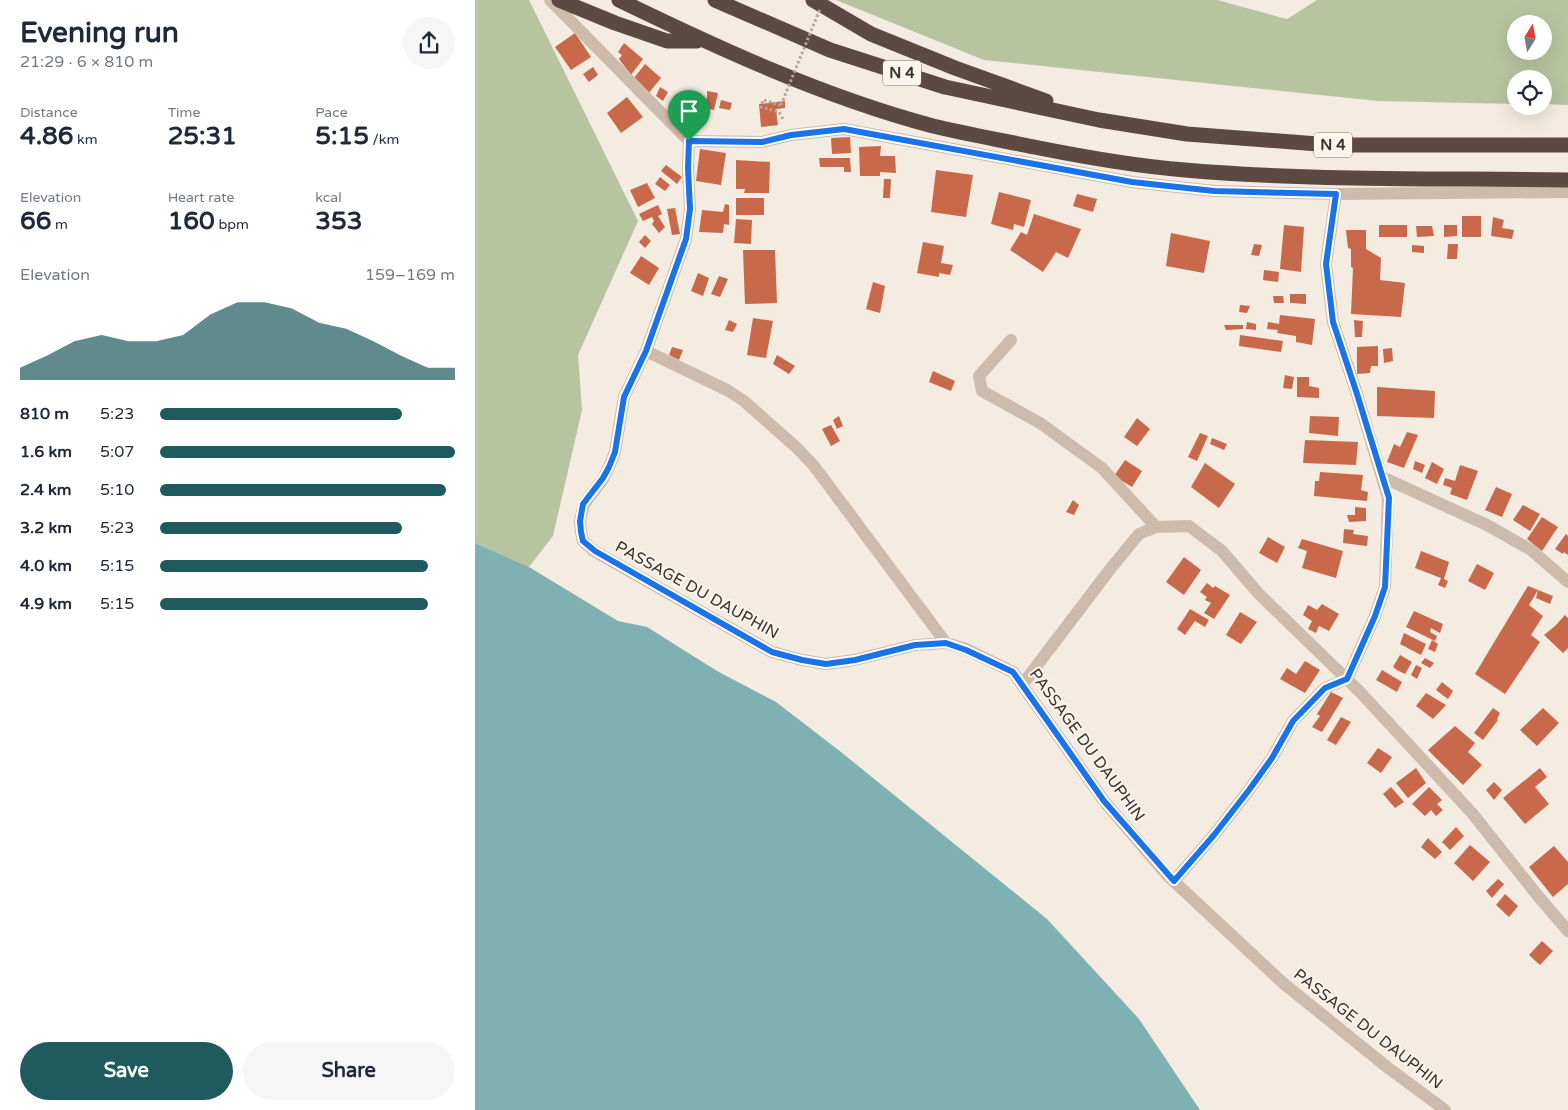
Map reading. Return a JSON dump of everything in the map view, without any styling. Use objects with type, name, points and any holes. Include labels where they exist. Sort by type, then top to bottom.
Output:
[{"type":"highway","points":[[559,0],[615,23],[667,41],[702,41]]},
{"type":"highway","name":"N 4","points":[[619,0],[702,41],[866,105],[934,126],[1089,158],[1183,170],[1300,177],[1568,180]]},
{"type":"highway","name":"N 4","points":[[715,0],[830,50],[945,87],[1099,120],[1187,134],[1331,145],[1568,145]]},
{"type":"highway","points":[[817,5],[871,34],[955,68],[1099,120]]},
{"type":"street","points":[[550,0],[689,141],[762,142],[791,135],[844,129],[1132,182],[1214,191],[1336,194],[1568,192]]},
{"type":"street","name":"PASSAGE DU DAUPHIN","points":[[689,141],[690,209],[686,239],[646,351],[624,397],[615,452],[603,478],[583,504],[580,521],[583,541],[595,551],[772,652],[826,664],[855,660],[915,645],[946,643],[966,650],[1013,672],[1104,801],[1174,881],[1283,983],[1387,1067],[1445,1110]]},
{"type":"street","points":[[1174,881],[1214,835],[1249,790],[1272,758],[1293,721],[1325,688],[1347,679],[1375,616],[1385,587],[1389,498],[1333,322],[1326,264],[1336,194]]},
{"type":"street","points":[[1011,340],[979,376],[982,391],[1040,422],[1102,468],[1156,527]]},
{"type":"street","points":[[646,351],[727,390],[744,401],[797,448],[814,466],[946,643]]},
{"type":"street","points":[[1382,477],[1487,525],[1531,550],[1568,582]]},
{"type":"street","points":[[1023,685],[1139,534],[1156,527],[1189,526],[1222,551],[1259,594],[1347,679],[1472,813],[1568,931]]},
{"type":"path","points":[[791,135],[779,112],[761,107],[763,100],[781,105],[817,5]]},
{"type":"green space","points":[[475,0],[529,0],[638,221],[578,355],[582,410],[553,536],[529,567],[475,543]]},
{"type":"green space","points":[[836,0],[1217,0],[1287,19],[1317,0],[1568,0],[1568,105],[1552,104],[1552,70],[1507,70],[1507,104],[1378,101],[984,60]]},
{"type":"water","points":[[475,543],[529,567],[618,621],[647,627],[717,671],[776,702],[841,752],[1047,919],[1139,1019],[1200,1110],[475,1110]]},
{"type":"building","points":[[575,33],[591,57],[571,70],[555,47]]},
{"type":"building","points":[[624,43],[643,59],[631,75],[619,59],[622,55],[618,52]]},
{"type":"building","points":[[645,64],[661,78],[648,94],[634,78]]},
{"type":"building","points":[[593,67],[598,75],[589,82],[583,74]]},
{"type":"building","points":[[660,87],[668,92],[663,101],[656,96]]},
{"type":"building","points":[[707,91],[718,93],[714,110],[700,107],[702,97],[707,99]]},
{"type":"building","points":[[676,94],[693,103],[684,121],[667,112]]},
{"type":"building","points":[[627,97],[643,117],[621,133],[607,113]]},
{"type":"building","points":[[721,100],[732,103],[730,110],[719,108]]},
{"type":"building","points":[[785,101],[785,108],[776,109],[778,125],[761,127],[759,104]]},
{"type":"building","points":[[850,137],[851,153],[832,154],[831,138]]},
{"type":"building","points":[[881,146],[880,156],[895,156],[896,173],[880,172],[880,176],[860,176],[859,147]]},
{"type":"building","points":[[700,149],[726,153],[721,185],[696,181]]},
{"type":"building","points":[[819,158],[850,158],[851,172],[844,172],[844,167],[820,167]]},
{"type":"building","points":[[736,160],[770,162],[769,193],[744,193],[745,189],[736,189]]},
{"type":"building","points":[[666,165],[682,177],[677,184],[661,171]]},
{"type":"building","points":[[936,170],[973,175],[966,217],[931,212]]},
{"type":"building","points":[[660,177],[670,185],[665,191],[655,184]]},
{"type":"building","points":[[884,179],[891,179],[890,198],[883,198]]},
{"type":"building","points":[[647,183],[655,198],[638,207],[630,190]]},
{"type":"building","points":[[999,192],[1031,200],[1024,227],[1014,224],[1013,230],[991,224]]},
{"type":"building","points":[[1077,194],[1097,199],[1093,212],[1073,206]]},
{"type":"building","points":[[736,198],[764,198],[764,215],[736,215]]},
{"type":"building","points":[[725,204],[729,205],[729,225],[724,224],[723,233],[699,232],[702,210],[723,212]]},
{"type":"building","points":[[658,205],[662,214],[658,216],[665,227],[659,233],[652,224],[654,221],[652,217],[643,221],[639,214]]},
{"type":"building","points":[[675,208],[680,234],[672,235],[667,209]]},
{"type":"building","points":[[1034,214],[1081,229],[1068,258],[1056,252],[1043,272],[1010,250],[1021,232],[1027,235]]},
{"type":"building","points":[[1462,216],[1481,216],[1481,237],[1462,237]]},
{"type":"building","points":[[1493,217],[1504,220],[1502,228],[1514,230],[1512,239],[1491,236]]},
{"type":"building","points":[[736,219],[752,220],[751,244],[734,243]]},
{"type":"building","points":[[1284,225],[1304,227],[1301,272],[1280,269]]},
{"type":"building","points":[[1379,225],[1407,225],[1407,237],[1379,237]]},
{"type":"building","points":[[1444,225],[1457,225],[1457,236],[1444,237]]},
{"type":"building","points":[[1416,226],[1432,226],[1434,236],[1417,237]]},
{"type":"building","points":[[1346,230],[1366,230],[1366,249],[1381,258],[1380,280],[1405,283],[1401,317],[1351,314],[1353,268],[1351,267],[1351,249],[1348,248]]},
{"type":"building","points":[[1171,233],[1210,241],[1204,273],[1166,266]]},
{"type":"building","points":[[645,235],[651,241],[645,248],[639,242]]},
{"type":"building","points":[[923,242],[944,246],[941,263],[953,265],[950,275],[939,273],[939,277],[917,273]]},
{"type":"building","points":[[1254,244],[1262,245],[1259,256],[1251,255]]},
{"type":"building","points":[[1448,244],[1458,244],[1457,259],[1447,259]]},
{"type":"building","points":[[1412,245],[1424,246],[1424,253],[1412,252]]},
{"type":"building","points":[[743,250],[775,250],[777,303],[745,304]]},
{"type":"building","points":[[641,256],[659,268],[649,285],[630,273]]},
{"type":"building","points":[[1264,270],[1279,272],[1278,282],[1263,280]]},
{"type":"building","points":[[698,273],[709,278],[703,296],[691,291]]},
{"type":"building","points":[[719,276],[728,279],[720,297],[711,294]]},
{"type":"building","points":[[873,282],[885,286],[880,313],[866,309]]},
{"type":"building","points":[[1290,294],[1306,294],[1306,304],[1290,303]]},
{"type":"building","points":[[1273,296],[1283,296],[1284,303],[1274,303]]},
{"type":"building","points":[[1240,305],[1250,306],[1247,313],[1239,312]]},
{"type":"building","points":[[1280,315],[1315,319],[1312,345],[1296,342],[1296,336],[1277,333],[1278,330],[1267,329],[1268,322],[1279,324]]},
{"type":"building","points":[[753,318],[773,321],[766,358],[747,355]]},
{"type":"building","points":[[729,320],[737,324],[733,332],[725,330]]},
{"type":"building","points":[[1354,320],[1363,321],[1362,337],[1355,337]]},
{"type":"building","points":[[1247,322],[1256,324],[1256,330],[1246,329]]},
{"type":"building","points":[[1224,325],[1243,325],[1243,329],[1226,330]]},
{"type":"building","points":[[1240,335],[1283,341],[1281,352],[1239,346]]},
{"type":"building","points":[[1378,346],[1378,366],[1371,366],[1370,373],[1357,374],[1357,347]]},
{"type":"building","points":[[672,347],[683,350],[679,360],[669,355]]},
{"type":"building","points":[[1392,348],[1393,361],[1384,363],[1383,349]]},
{"type":"building","points":[[777,355],[795,366],[789,374],[773,364]]},
{"type":"building","points":[[933,371],[955,381],[951,391],[929,382]]},
{"type":"building","points":[[1285,375],[1294,377],[1292,389],[1283,388]]},
{"type":"building","points":[[1297,377],[1309,377],[1309,386],[1319,388],[1319,398],[1297,397]]},
{"type":"building","points":[[1377,387],[1435,391],[1434,418],[1377,416]]},
{"type":"building","points":[[839,416],[843,426],[837,429],[833,420]]},
{"type":"building","points":[[1310,416],[1339,417],[1338,436],[1309,433]]},
{"type":"building","points":[[1137,418],[1150,429],[1137,446],[1124,437]]},
{"type":"building","points":[[831,425],[840,441],[831,446],[822,429]]},
{"type":"building","points":[[1407,432],[1418,435],[1404,468],[1387,462],[1394,444],[1400,447]]},
{"type":"building","points":[[1200,433],[1208,436],[1197,461],[1188,457]]},
{"type":"building","points":[[1212,438],[1227,444],[1224,450],[1210,444]]},
{"type":"building","points":[[1305,440],[1358,442],[1356,465],[1303,463]]},
{"type":"building","points":[[1125,460],[1142,471],[1132,487],[1114,476]]},
{"type":"building","points":[[1415,461],[1425,465],[1422,473],[1413,469]]},
{"type":"building","points":[[1432,462],[1444,469],[1437,484],[1425,478]]},
{"type":"building","points":[[1205,463],[1235,484],[1219,508],[1191,487]]},
{"type":"building","points":[[1460,465],[1478,471],[1467,500],[1450,494],[1452,488],[1443,485],[1445,478],[1455,481]]},
{"type":"building","points":[[1320,472],[1363,475],[1361,490],[1368,492],[1367,501],[1314,496],[1315,481],[1319,481]]},
{"type":"building","points":[[1496,487],[1512,494],[1502,517],[1485,510]]},
{"type":"building","points":[[1073,500],[1079,505],[1074,515],[1066,512]]},
{"type":"building","points":[[1523,505],[1540,514],[1530,531],[1513,520]]},
{"type":"building","points":[[1355,507],[1366,508],[1366,521],[1349,522],[1347,515],[1355,515]]},
{"type":"building","points":[[1542,517],[1558,527],[1542,551],[1527,539]]},
{"type":"building","points":[[1344,529],[1354,530],[1353,534],[1368,536],[1367,546],[1343,543]]},
{"type":"building","points":[[1566,534],[1568,536],[1568,555],[1555,549]]},
{"type":"building","points":[[1268,537],[1285,547],[1277,563],[1259,553]]},
{"type":"building","points":[[1302,539],[1343,551],[1336,578],[1302,568],[1307,551],[1298,548]]},
{"type":"building","points":[[1421,551],[1449,562],[1444,579],[1448,581],[1445,588],[1438,585],[1441,578],[1415,568]]},
{"type":"building","points":[[1184,557],[1201,570],[1184,595],[1166,582]]},
{"type":"building","points":[[1477,564],[1494,573],[1485,590],[1468,581]]},
{"type":"building","points":[[1207,583],[1213,588],[1215,586],[1230,595],[1214,619],[1204,613],[1211,603],[1205,600],[1207,597],[1200,592]]},
{"type":"building","points":[[1528,586],[1538,590],[1529,605],[1543,616],[1531,635],[1540,642],[1505,694],[1475,674]]},
{"type":"building","points":[[1538,590],[1553,596],[1550,604],[1536,598]]},
{"type":"building","points":[[1322,604],[1339,614],[1329,631],[1319,626],[1316,633],[1308,629],[1312,621],[1303,615],[1308,605],[1317,610]]},
{"type":"building","points":[[1190,609],[1209,620],[1205,627],[1195,621],[1185,635],[1177,629]]},
{"type":"building","points":[[1414,611],[1443,624],[1440,633],[1431,628],[1430,632],[1437,636],[1435,641],[1406,627]]},
{"type":"building","points":[[1240,612],[1257,622],[1241,644],[1226,635]]},
{"type":"building","points":[[1565,615],[1568,618],[1568,648],[1563,653],[1544,635]]},
{"type":"building","points":[[1404,633],[1426,644],[1421,655],[1400,644]]},
{"type":"building","points":[[1432,640],[1438,644],[1435,652],[1428,649]]},
{"type":"building","points":[[1400,655],[1412,662],[1405,674],[1393,667]]},
{"type":"building","points":[[1425,658],[1434,663],[1430,668],[1421,663]]},
{"type":"building","points":[[1305,661],[1320,670],[1305,693],[1280,679],[1287,668],[1296,674]]},
{"type":"building","points":[[1416,665],[1422,668],[1417,679],[1411,675]]},
{"type":"building","points":[[1382,670],[1402,682],[1397,692],[1376,680]]},
{"type":"building","points":[[1442,682],[1453,691],[1448,699],[1436,690]]},
{"type":"building","points":[[1331,692],[1343,698],[1322,732],[1312,727],[1320,716],[1317,714]]},
{"type":"building","points":[[1426,693],[1446,705],[1433,719],[1416,706]]},
{"type":"building","points":[[1493,708],[1500,713],[1498,720],[1483,740],[1474,733]]},
{"type":"building","points":[[1543,708],[1559,723],[1537,746],[1520,730]]},
{"type":"building","points":[[1341,717],[1351,722],[1336,745],[1327,740]]},
{"type":"building","points":[[1455,726],[1475,743],[1468,752],[1482,765],[1463,785],[1428,750]]},
{"type":"building","points":[[1378,748],[1392,757],[1381,773],[1367,763]]},
{"type":"building","points":[[1416,768],[1426,783],[1408,798],[1396,783]]},
{"type":"building","points":[[1540,768],[1547,777],[1535,787],[1549,804],[1525,824],[1503,798]]},
{"type":"building","points":[[1494,782],[1502,790],[1494,800],[1486,790]]},
{"type":"building","points":[[1391,787],[1404,802],[1395,808],[1383,794]]},
{"type":"building","points":[[1429,787],[1442,800],[1437,804],[1443,810],[1436,816],[1431,810],[1425,816],[1412,804]]},
{"type":"building","points":[[1456,827],[1464,836],[1450,850],[1442,842]]},
{"type":"building","points":[[1428,838],[1442,852],[1435,859],[1421,847]]},
{"type":"building","points":[[1470,845],[1490,862],[1473,881],[1454,863]]},
{"type":"building","points":[[1554,846],[1568,862],[1568,884],[1553,897],[1529,867]]},
{"type":"building","points":[[1498,879],[1504,884],[1492,898],[1486,891]]},
{"type":"building","points":[[1505,894],[1518,906],[1509,917],[1496,905]]},
{"type":"building","points":[[1542,941],[1553,951],[1540,965],[1529,955]]},
{"type":"route","points":[[844,129],[1132,182],[1214,191],[1336,194],[1326,264],[1333,322],[1389,498],[1385,587],[1375,616],[1347,679],[1325,688],[1293,721],[1272,758],[1249,790],[1214,835],[1174,881],[1104,801],[1013,672],[966,650],[946,643],[915,645],[855,660],[826,664],[772,652],[595,551],[583,541],[580,521],[583,504],[603,478],[615,452],[624,397],[646,351],[686,239],[690,209],[689,141],[762,142],[791,135],[844,129]]}]
